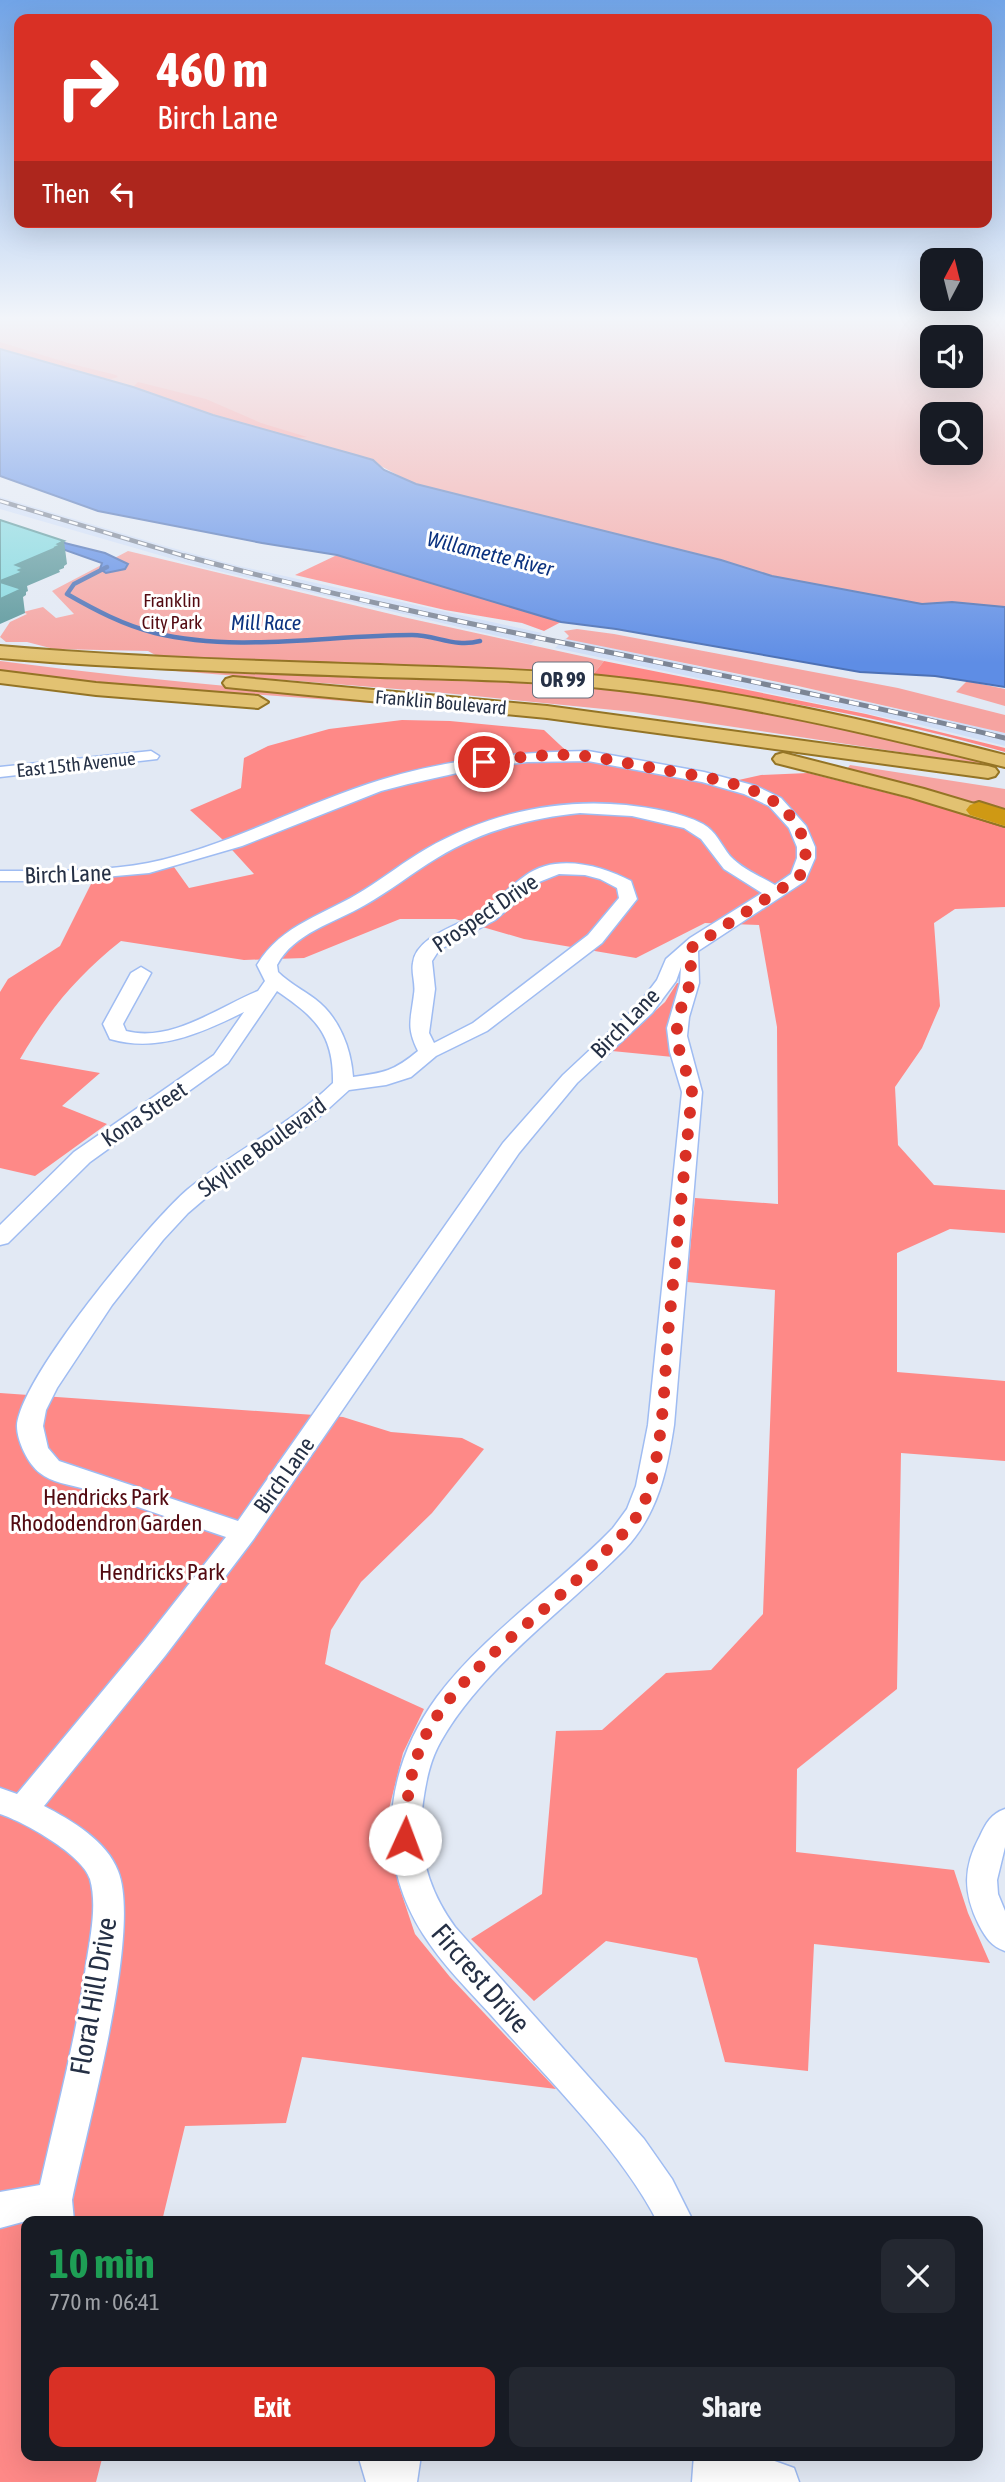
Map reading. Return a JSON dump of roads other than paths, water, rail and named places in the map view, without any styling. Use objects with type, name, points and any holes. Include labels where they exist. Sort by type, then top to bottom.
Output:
[{"type":"highway","points":[[979,810],[1005,819]]},
{"type":"main road","name":"Franklin Boulevard","points":[[0,654],[121,673],[547,712],[851,758],[1005,785]]},
{"type":"main road","name":"OR 99","points":[[0,654],[114,661],[517,676],[627,685],[777,708],[902,734],[1005,761]]},
{"type":"main road","name":"Franklin Boulevard","points":[[0,677],[96,689],[509,720],[653,734],[719,744],[1005,775]]},
{"type":"main road","points":[[719,744],[979,810]]},
{"type":"street","name":"Birch Lane","points":[[0,876],[59,876],[149,867],[236,842],[375,787],[484,762],[570,755],[704,777],[750,790],[775,802],[792,819],[802,833],[806,858],[799,877],[774,891],[673,963],[666,981],[645,1009],[570,1079],[511,1148],[244,1533],[155,1648],[11,1805]]},
{"type":"street","name":"East 15th Avenue","points":[[0,772],[151,756]]},
{"type":"street","points":[[141,974],[113,1024],[117,1035],[124,1038],[138,1041],[163,1038],[270,988],[267,965],[274,953],[290,939],[363,899],[439,849],[482,829],[530,814],[570,808],[608,808],[673,819],[705,833],[732,866],[774,891]]},
{"type":"street","name":"Prospect Drive","points":[[342,1085],[386,1079],[404,1073],[429,1052],[481,1027],[595,939],[628,899],[625,885],[606,875],[585,870],[559,869],[542,873],[488,916],[432,946],[422,961],[425,989],[419,1032],[429,1052]]},
{"type":"street","name":"Fircrest Drive","points":[[673,2216],[638,2159],[445,1942],[423,1908],[411,1874],[405,1839],[406,1802],[411,1774],[424,1739],[440,1712],[467,1681],[583,1575],[629,1527],[640,1511],[648,1491],[659,1430],[692,1092],[677,1041],[677,1029],[691,985],[688,950]]},
{"type":"street","name":"Skyline Boulevard","points":[[244,1533],[50,1468],[35,1452],[30,1424],[35,1408],[57,1367],[155,1235],[199,1191],[319,1106],[342,1085],[344,1075],[324,1018],[316,1009],[270,988]]},
{"type":"street","name":"Kona Street","points":[[0,1238],[82,1157],[221,1059],[270,988]]},
{"type":"street","name":"Floral Hill Drive","points":[[11,1805],[76,1843],[105,1875],[108,1893],[105,1956],[55,2210]]},
{"type":"street","points":[[1005,1822],[985,1857],[980,1880],[982,1901],[1005,1937]]},
{"type":"street","points":[[0,2210],[55,2210]]},
{"type":"street","points":[[379,2461],[385,2482]]},
{"type":"street","points":[[398,2482],[401,2461]]},
{"type":"street","points":[[712,2482],[713,2461]]},
{"type":"street","points":[[727,2461],[731,2466],[780,2482]]},
{"type":"water","name":"Willamette River","points":[[0,431],[269,431],[373,460],[384,470],[416,484],[721,560],[772,576],[922,604],[952,602],[1005,607],[1005,687],[935,676],[860,672],[616,629],[561,622],[337,555],[98,511],[0,476]]},
{"type":"water","points":[[0,527],[105,553],[128,564],[125,569],[106,573],[100,569],[102,563]]},
{"type":"waterway","name":"Mill Race","points":[[107,567],[74,584],[67,594],[110,617],[155,633],[218,642],[283,642],[412,635],[462,643],[480,641]]},
{"type":"railway","points":[[0,501],[191,558]]},
{"type":"railway","points":[[185,556],[389,606],[1005,738]]},
{"type":"park label","name":"Franklin City Park","points":[[172,611]]},
{"type":"park label","name":"Hendricks Park Rhododendron Garden","points":[[106,1510]]},
{"type":"park label","name":"Hendricks Park","points":[[162,1572]]}]
